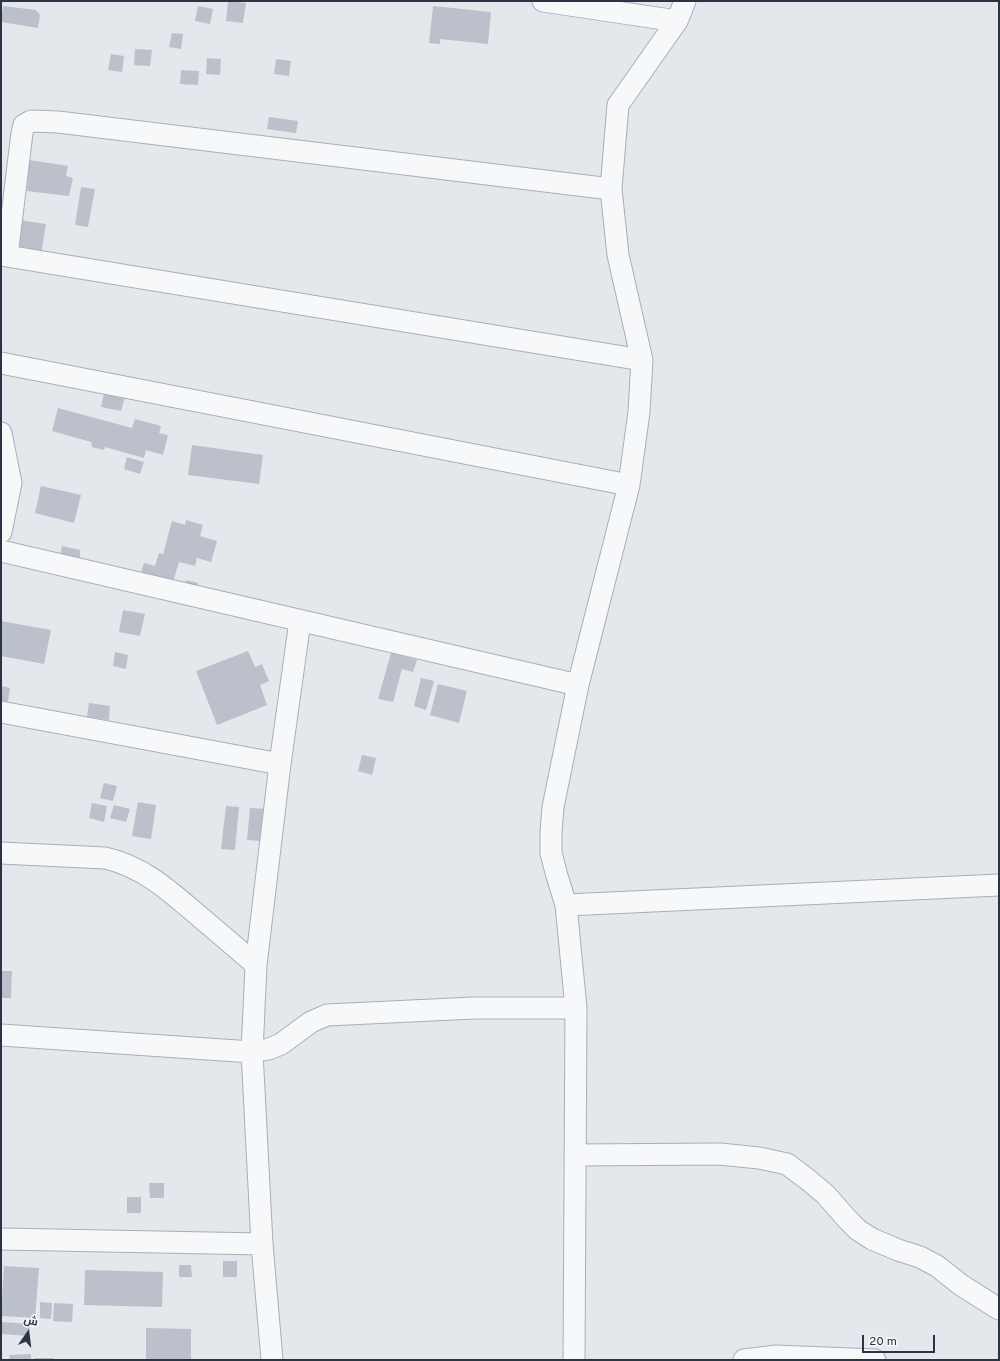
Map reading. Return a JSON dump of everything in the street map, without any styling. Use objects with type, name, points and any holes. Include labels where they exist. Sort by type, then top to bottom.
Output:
[{"type":"street","points":[[543,1],[677,21]]},
{"type":"street","points":[[574,1360],[576,1008],[566,905],[552,853],[551,832],[553,806],[578,685],[629,485],[639,412],[642,360],[618,255],[611,189],[618,105],[677,21],[684,1]]},
{"type":"street","points":[[611,189],[58,122],[32,121],[24,125],[22,132],[4,255],[642,360]]},
{"type":"street","points":[[1,363],[629,485]]},
{"type":"street","points":[[1,433],[6,484],[1,532]]},
{"type":"street","points":[[1,551],[578,685]]},
{"type":"street","points":[[272,1360],[262,1244],[252,1052],[256,965],[280,764],[300,621]]},
{"type":"street","points":[[1,712],[280,764]]},
{"type":"street","points":[[1,853],[105,858],[119,861],[166,888],[256,965]]},
{"type":"street","points":[[566,905],[999,885]]},
{"type":"street","points":[[1,1035],[252,1052],[269,1049],[281,1044],[311,1022],[327,1015],[474,1008],[576,1008]]},
{"type":"street","points":[[575,1155],[720,1154],[759,1158],[787,1164],[825,1194],[858,1230],[872,1239],[920,1257],[937,1266],[961,1285],[999,1309]]},
{"type":"street","points":[[1,1239],[262,1244]]},
{"type":"street","points":[[744,1360],[776,1356],[875,1360]]},
{"type":"building","points":[[228,1],[246,3],[243,23],[226,21]]},
{"type":"building","points":[[3,6],[36,10],[40,15],[38,28],[1,22]]},
{"type":"building","points":[[198,6],[213,9],[210,24],[195,21]]},
{"type":"building","points":[[433,6],[491,12],[488,44],[440,39],[440,44],[429,43]]},
{"type":"building","points":[[172,33],[183,34],[181,49],[169,47]]},
{"type":"building","points":[[135,49],[152,50],[150,66],[134,65]]},
{"type":"building","points":[[111,54],[124,56],[122,72],[108,70]]},
{"type":"building","points":[[207,58],[221,59],[220,75],[206,74]]},
{"type":"building","points":[[276,59],[291,61],[289,76],[274,74]]},
{"type":"building","points":[[181,70],[199,71],[198,85],[180,84]]},
{"type":"building","points":[[269,117],[298,121],[296,133],[267,129]]},
{"type":"building","points":[[29,160],[68,166],[66,176],[73,178],[69,196],[27,191]]},
{"type":"building","points":[[81,187],[95,189],[88,227],[75,225]]},
{"type":"building","points":[[20,220],[46,224],[41,255],[15,250]]},
{"type":"building","points":[[104,393],[125,397],[121,411],[101,407]]},
{"type":"building","points":[[58,408],[132,428],[135,419],[161,426],[159,433],[168,435],[163,455],[146,450],[144,458],[105,447],[104,450],[92,447],[91,442],[52,431]]},
{"type":"building","points":[[192,445],[263,455],[259,484],[188,475]]},
{"type":"building","points":[[127,457],[144,462],[140,474],[124,469]]},
{"type":"building","points":[[41,486],[81,495],[74,523],[35,513]]},
{"type":"building","points":[[186,520],[203,525],[200,536],[217,541],[211,562],[197,558],[195,566],[179,562],[172,585],[140,575],[144,563],[155,566],[159,553],[163,554],[172,521],[185,525]]},
{"type":"building","points":[[62,546],[80,550],[80,561],[60,557]]},
{"type":"building","points":[[186,580],[198,583],[195,595],[183,592]]},
{"type":"building","points":[[123,610],[145,614],[140,636],[119,632]]},
{"type":"building","points":[[1,621],[51,630],[44,664],[1,656]]},
{"type":"building","points":[[248,651],[255,667],[262,664],[269,681],[260,685],[267,705],[217,725],[196,671]]},
{"type":"building","points":[[115,652],[128,655],[126,669],[113,666]]},
{"type":"building","points":[[391,653],[417,660],[413,672],[402,669],[393,702],[378,699]]},
{"type":"building","points":[[421,678],[434,681],[426,710],[414,706]]},
{"type":"building","points":[[438,684],[467,691],[459,723],[430,715]]},
{"type":"building","points":[[1,686],[10,688],[7,708],[1,707]]},
{"type":"building","points":[[89,703],[110,706],[109,720],[87,717]]},
{"type":"building","points":[[362,755],[376,758],[372,775],[358,771]]},
{"type":"building","points":[[104,783],[117,786],[113,801],[100,798]]},
{"type":"building","points":[[138,802],[156,805],[151,839],[132,836]]},
{"type":"building","points":[[92,803],[107,806],[104,822],[89,818]]},
{"type":"building","points":[[114,805],[130,809],[126,822],[110,818]]},
{"type":"building","points":[[226,806],[239,807],[235,850],[221,849]]},
{"type":"building","points":[[250,808],[267,809],[261,841],[247,840]]},
{"type":"building","points":[[1,971],[12,971],[11,998],[1,998]]},
{"type":"building","points":[[149,1183],[164,1183],[164,1198],[150,1198]]},
{"type":"building","points":[[127,1197],[141,1197],[141,1213],[127,1213]]},
{"type":"building","points":[[223,1261],[237,1261],[237,1277],[223,1277]]},
{"type":"building","points":[[179,1265],[191,1265],[192,1277],[179,1277]]},
{"type":"building","points":[[4,1266],[39,1268],[35,1318],[1,1316]]},
{"type":"building","points":[[85,1270],[163,1272],[162,1307],[84,1305]]},
{"type":"building","points":[[40,1302],[52,1303],[51,1319],[40,1318]]},
{"type":"building","points":[[54,1303],[73,1304],[72,1322],[53,1321]]},
{"type":"building","points":[[1,1322],[30,1324],[29,1336],[1,1334]]},
{"type":"building","points":[[146,1328],[191,1329],[191,1360],[146,1360]]},
{"type":"building","points":[[31,1354],[31,1360],[10,1360],[9,1355]]},
{"type":"building","points":[[35,1358],[53,1358],[53,1360],[35,1360]]}]
